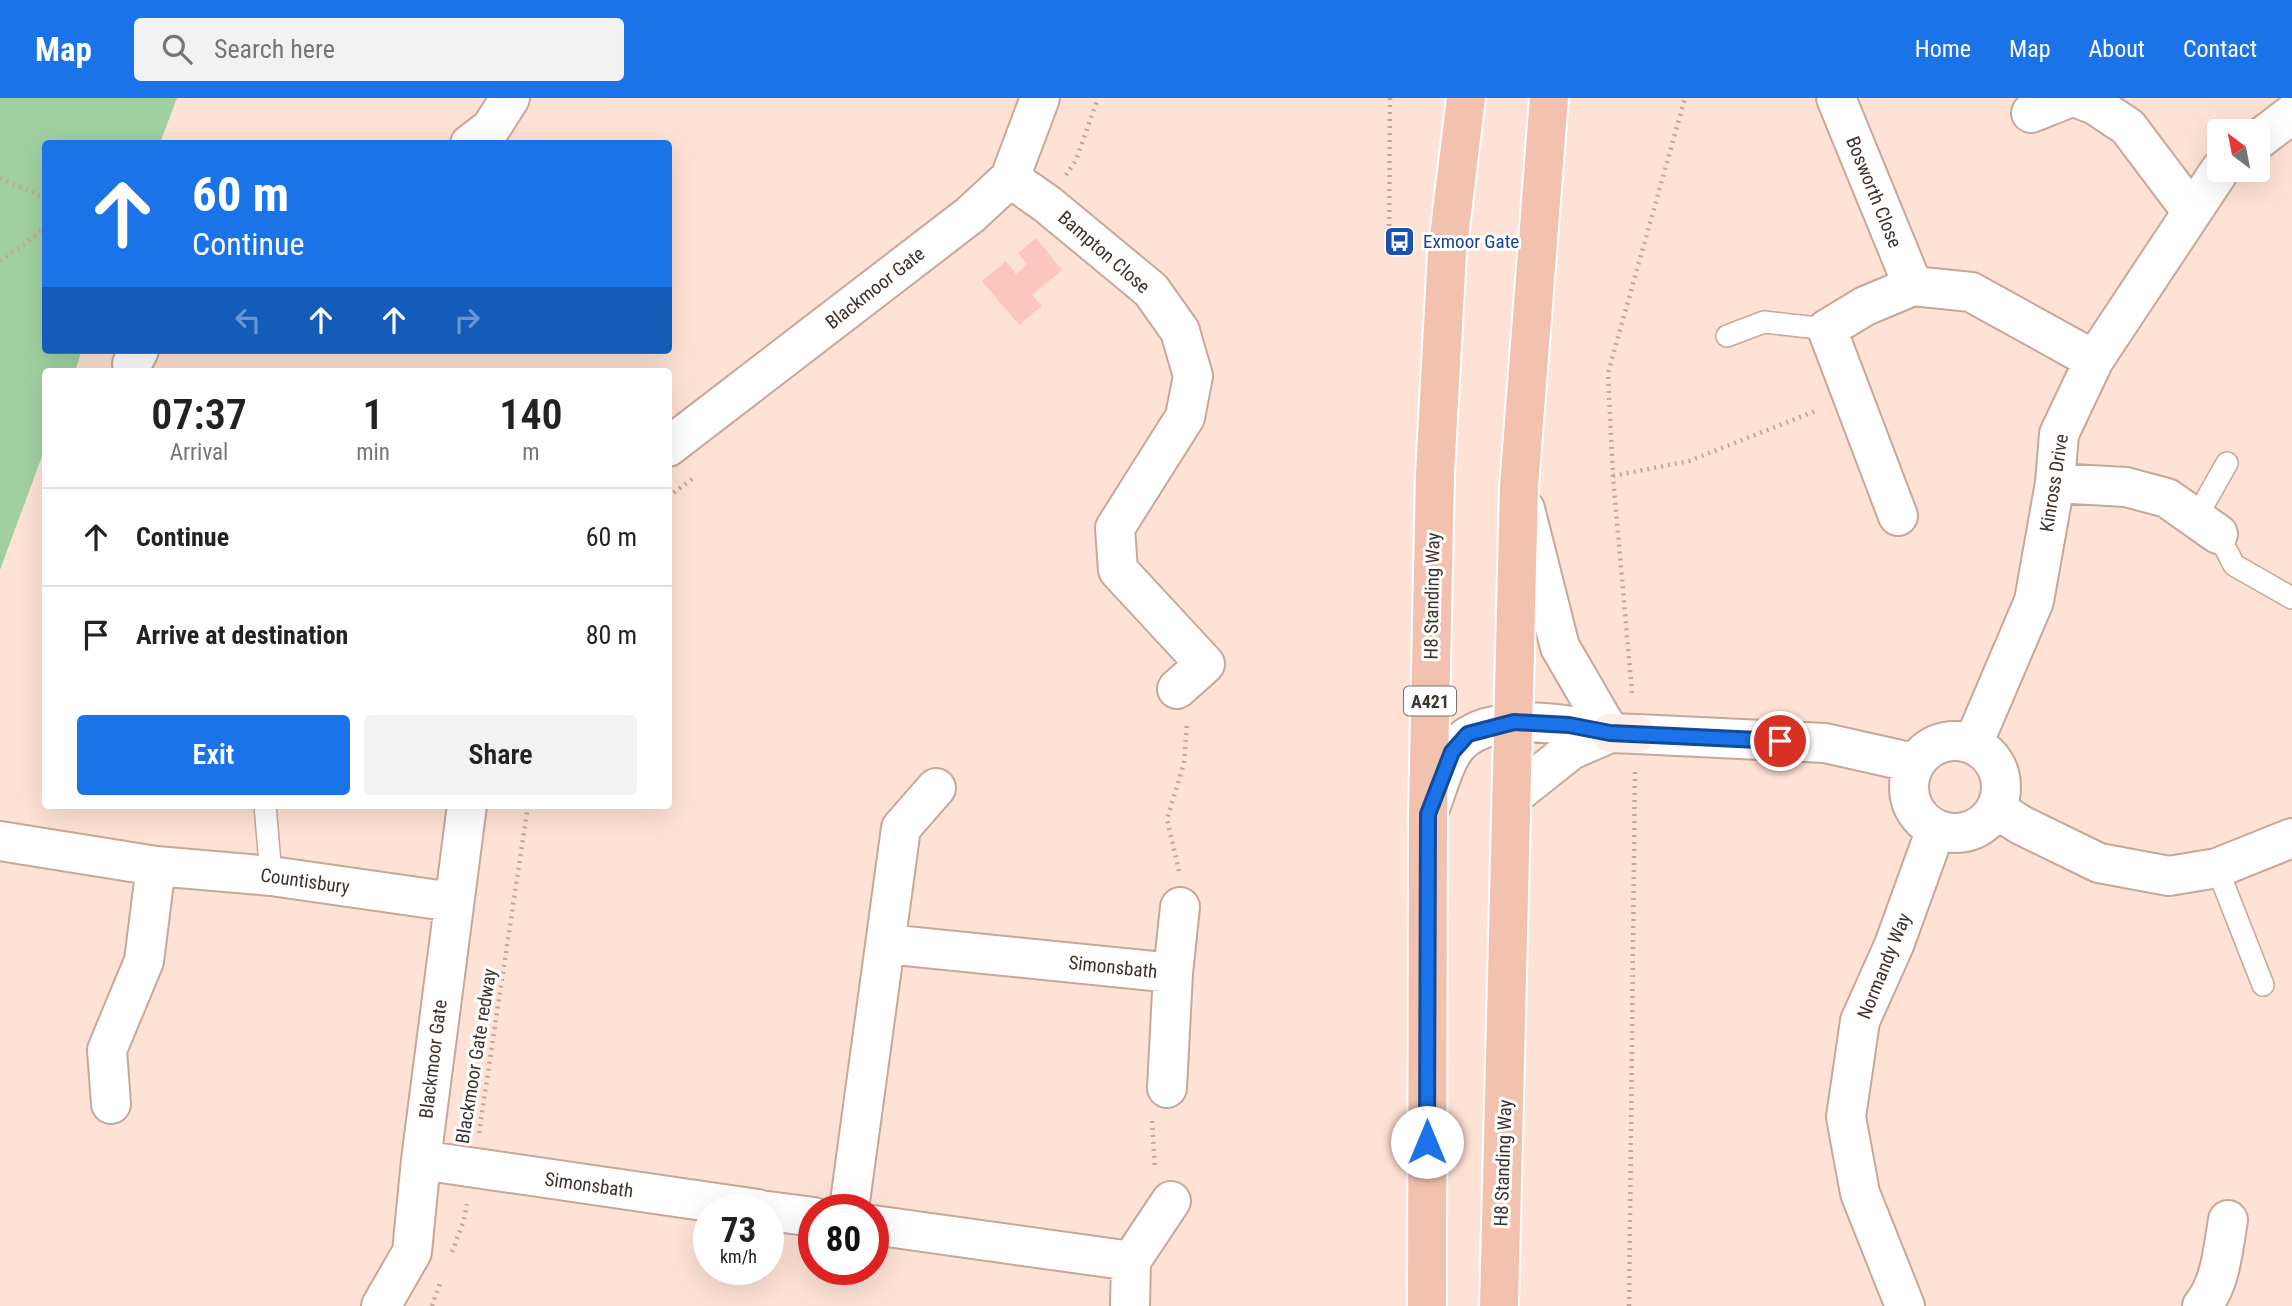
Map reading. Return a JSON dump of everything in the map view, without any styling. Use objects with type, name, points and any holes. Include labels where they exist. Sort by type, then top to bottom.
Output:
[{"type":"highway","name":"H8 Standing Way","points":[[1427,1306],[1428,814],[1435,474],[1447,253],[1466,98]]},
{"type":"highway","name":"H8 Standing Way","points":[[1499,1306],[1519,487],[1549,98]]},
{"type":"street","points":[[475,140],[491,128],[510,98]]},
{"type":"street","name":"Blackmoor Gate","points":[[672,444],[959,223],[1010,178],[1040,98]]},
{"type":"street","name":"Bosworth Close","points":[[1836,98],[1913,286]]},
{"type":"street","points":[[2031,113],[2068,98]]},
{"type":"street","points":[[2077,98],[2095,105],[2128,127],[2192,212]]},
{"type":"street","points":[[2270,131],[2292,114]]},
{"type":"street","name":"Bampton Close","points":[[1010,178],[1048,204],[1151,290],[1181,331],[1193,376],[1185,417],[1115,528],[1118,570],[1205,664],[1177,689]]},
{"type":"street","name":"Kinross Drive","points":[[1973,744],[2034,601],[2055,484],[2059,434],[2094,360],[2212,182]]},
{"type":"street","points":[[1898,516],[1826,329],[1866,306],[1913,286],[1971,292],[2094,360]]},
{"type":"street","points":[[2055,484],[2126,486],[2167,498],[2207,526]]},
{"type":"street","points":[[1519,487],[1560,647],[1623,734]]},
{"type":"street","points":[[1428,814],[1452,752],[1468,734],[1514,722],[1569,725],[1623,734],[1825,743],[1914,763]]},
{"type":"street","points":[[1513,796],[1571,750],[1623,734]]},
{"type":"street","points":[[1960,740],[1973,744],[1986,752],[1996,764],[2001,778],[1996,809],[1976,828],[1950,833],[1936,830],[1923,821],[1913,808],[1909,794],[1909,778],[1914,763],[1933,745],[1960,740]]},
{"type":"street","points":[[851,1194],[901,828],[936,788]]},
{"type":"street","name":"Blackmoor Gate","points":[[382,1306],[412,1252],[421,1160],[466,809]]},
{"type":"street","points":[[1996,809],[2021,825],[2099,863],[2169,876],[2217,868],[2292,838]]},
{"type":"street","name":"Normandy Way","points":[[1905,1306],[1860,1193],[1846,1117],[1860,1021],[1894,945],[1936,830]]},
{"type":"street","name":"Countisbury","points":[[0,841],[156,866],[271,876],[453,902]]},
{"type":"street","points":[[111,1104],[107,1050],[144,961],[156,866]]},
{"type":"street","name":"Simonsbath","points":[[1167,1088],[1173,973],[1180,907]]},
{"type":"street","name":"Simonsbath","points":[[886,944],[1173,973]]},
{"type":"street","name":"Simonsbath","points":[[421,1160],[693,1200]]},
{"type":"street","points":[[1130,1306],[1131,1261],[1171,1201]]},
{"type":"street","points":[[2202,1306],[2208,1299],[2220,1267],[2228,1220]]},
{"type":"street","points":[[889,1227],[1131,1261]]},
{"type":"lane","points":[[1727,336],[1764,322],[1826,329]]},
{"type":"lane","points":[[2227,463],[2207,526],[2234,565],[2292,598]]},
{"type":"lane","points":[[265,809],[271,876]]},
{"type":"lane","points":[[2217,868],[2263,985]]},
{"type":"path","points":[[1390,98],[1389,246],[1447,253]]},
{"type":"path","points":[[0,178],[42,196]]},
{"type":"path","points":[[0,261],[42,229]]},
{"type":"path","points":[[1613,477],[1689,461],[1852,397]]},
{"type":"path","points":[[1177,689],[1188,712],[1184,762],[1167,819],[1179,871],[1180,907]]},
{"type":"path","name":"Blackmoor Gate redway","points":[[450,1256],[464,1220],[473,1169],[527,809]]},
{"type":"path","points":[[1167,1088],[1152,1114],[1155,1184],[1171,1201]]},
{"type":"path","points":[[432,1306],[441,1281]]},
{"type":"green space","points":[[0,98],[177,98],[161,140],[42,140],[42,354],[81,354],[76,368],[42,368],[42,456],[0,570]]},
{"type":"building","points":[[1036,238],[1062,270],[1032,295],[1042,306],[1019,325],[982,281],[1006,261],[1016,274],[1027,264],[1018,253]]},
{"type":"place","name":"Exmoor Gate","points":[[1400,241]]},
{"type":"route","points":[[1427,1142],[1428,814],[1452,752],[1468,734],[1514,722],[1569,725],[1610,733],[1780,741]]}]
